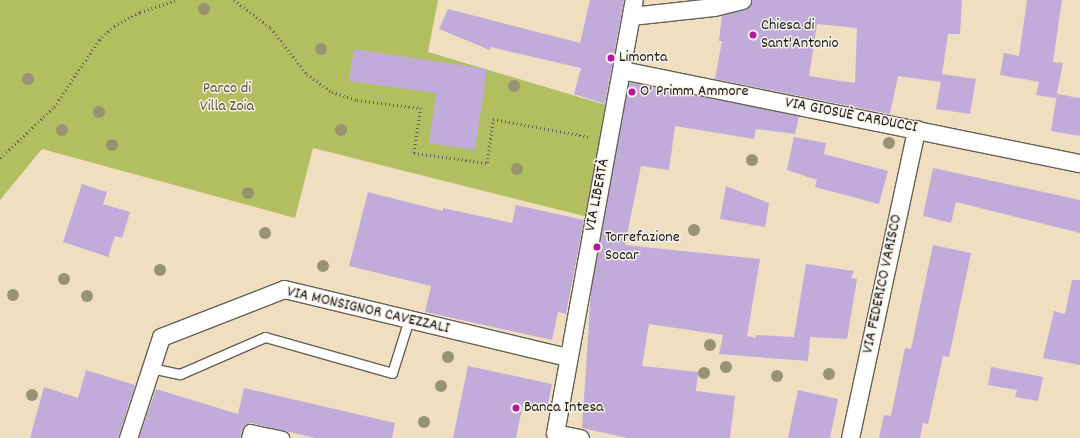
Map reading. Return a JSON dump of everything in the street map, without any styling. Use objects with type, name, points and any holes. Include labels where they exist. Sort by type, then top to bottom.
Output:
[{"type":"street","points":[[633,8],[714,6],[742,0]]},
{"type":"street","name":"VIA LIBERTÀ","points":[[555,435],[567,357],[633,8]]},
{"type":"street","name":"VIA GIOSUÈ CARDUCCI","points":[[622,70],[1080,163]]},
{"type":"street","name":"VIA FEDERICO VARISCO","points":[[850,438],[916,129]]},
{"type":"street","name":"VIA MONSIGNOR CAVEZZALI","points":[[128,438],[161,337],[284,289],[567,357]]},
{"type":"street","points":[[248,438],[250,431],[282,438]]},
{"type":"street","points":[[555,435],[580,438]]},
{"type":"lane","points":[[151,368],[180,374],[265,337],[392,373],[408,319]]},
{"type":"path","points":[[0,158],[54,107],[99,40],[114,26],[140,12],[176,0]]},
{"type":"path","points":[[234,0],[271,28],[307,74],[332,92],[357,100],[421,108],[414,152],[487,163],[493,119],[609,140]]},
{"type":"green space","name":"Parco di Villa Zoia","points":[[0,0],[438,0],[428,52],[609,106],[588,217],[313,148],[295,218],[42,149],[0,200]]},
{"type":"building","points":[[590,0],[624,0],[605,104],[574,94],[581,68],[490,47],[490,50],[439,29],[448,9],[580,43]]},
{"type":"building","points":[[752,0],[962,0],[960,34],[948,34],[942,74],[976,79],[970,114],[936,109],[941,82],[898,76],[890,114],[715,79],[722,41],[719,41],[722,15],[745,10]],"holes":[[[817,24],[857,28],[855,83],[809,76]]]},
{"type":"building","points":[[1027,0],[1062,0],[1053,62],[1063,63],[1056,98],[1036,95],[1039,82],[1000,75],[1004,53],[1019,56]]},
{"type":"building","points":[[354,49],[487,69],[475,150],[429,143],[436,93],[349,81]]},
{"type":"building","points":[[629,82],[799,116],[795,134],[756,129],[754,139],[675,126],[669,170],[641,166],[625,245],[760,259],[747,336],[755,338],[756,335],[794,337],[806,264],[854,271],[851,278],[857,279],[847,339],[810,337],[808,361],[719,354],[723,335],[649,324],[642,366],[698,372],[696,391],[735,396],[730,438],[628,438],[582,428],[591,291]]},
{"type":"building","points":[[1057,94],[1080,98],[1080,136],[1051,131]]},
{"type":"building","points":[[794,137],[826,143],[824,154],[888,171],[879,204],[815,187],[817,180],[787,170]]},
{"type":"building","points":[[933,168],[1080,200],[1080,233],[956,202],[951,223],[923,216]]},
{"type":"building","points":[[82,184],[107,192],[103,204],[130,212],[122,238],[115,236],[108,257],[63,242]]},
{"type":"building","points":[[726,186],[769,203],[765,227],[720,219]]},
{"type":"building","points":[[368,192],[443,211],[443,208],[512,223],[516,205],[584,220],[566,314],[558,312],[552,340],[425,312],[431,286],[349,266]]},
{"type":"building","points":[[933,245],[971,253],[949,357],[943,356],[928,424],[923,423],[920,438],[879,438],[884,415],[891,416],[905,348],[911,349]]},
{"type":"building","points":[[1072,280],[1080,280],[1080,365],[1043,358],[1054,311],[1065,314]]},
{"type":"building","points":[[468,366],[552,384],[547,409],[523,404],[516,438],[453,438]]},
{"type":"building","points":[[991,367],[1043,377],[1038,401],[1015,397],[1017,390],[988,385]]},
{"type":"building","points":[[86,370],[135,385],[118,438],[30,438],[44,387],[78,398]]},
{"type":"building","points":[[244,388],[395,423],[392,438],[316,438],[251,423],[244,426],[240,438],[139,438],[156,389],[238,414]]},
{"type":"building","points":[[798,390],[838,399],[830,438],[788,438]]},
{"type":"place","name":"Chiesa di Sant'Antonio","points":[[753,35]]},
{"type":"place","name":"Limonta","points":[[611,58]]},
{"type":"place","name":"O' Primm Ammore","points":[[632,92]]},
{"type":"place","name":"Torrefazione Socar","points":[[597,247]]},
{"type":"place","name":"Banca Intesa","points":[[516,408]]}]
